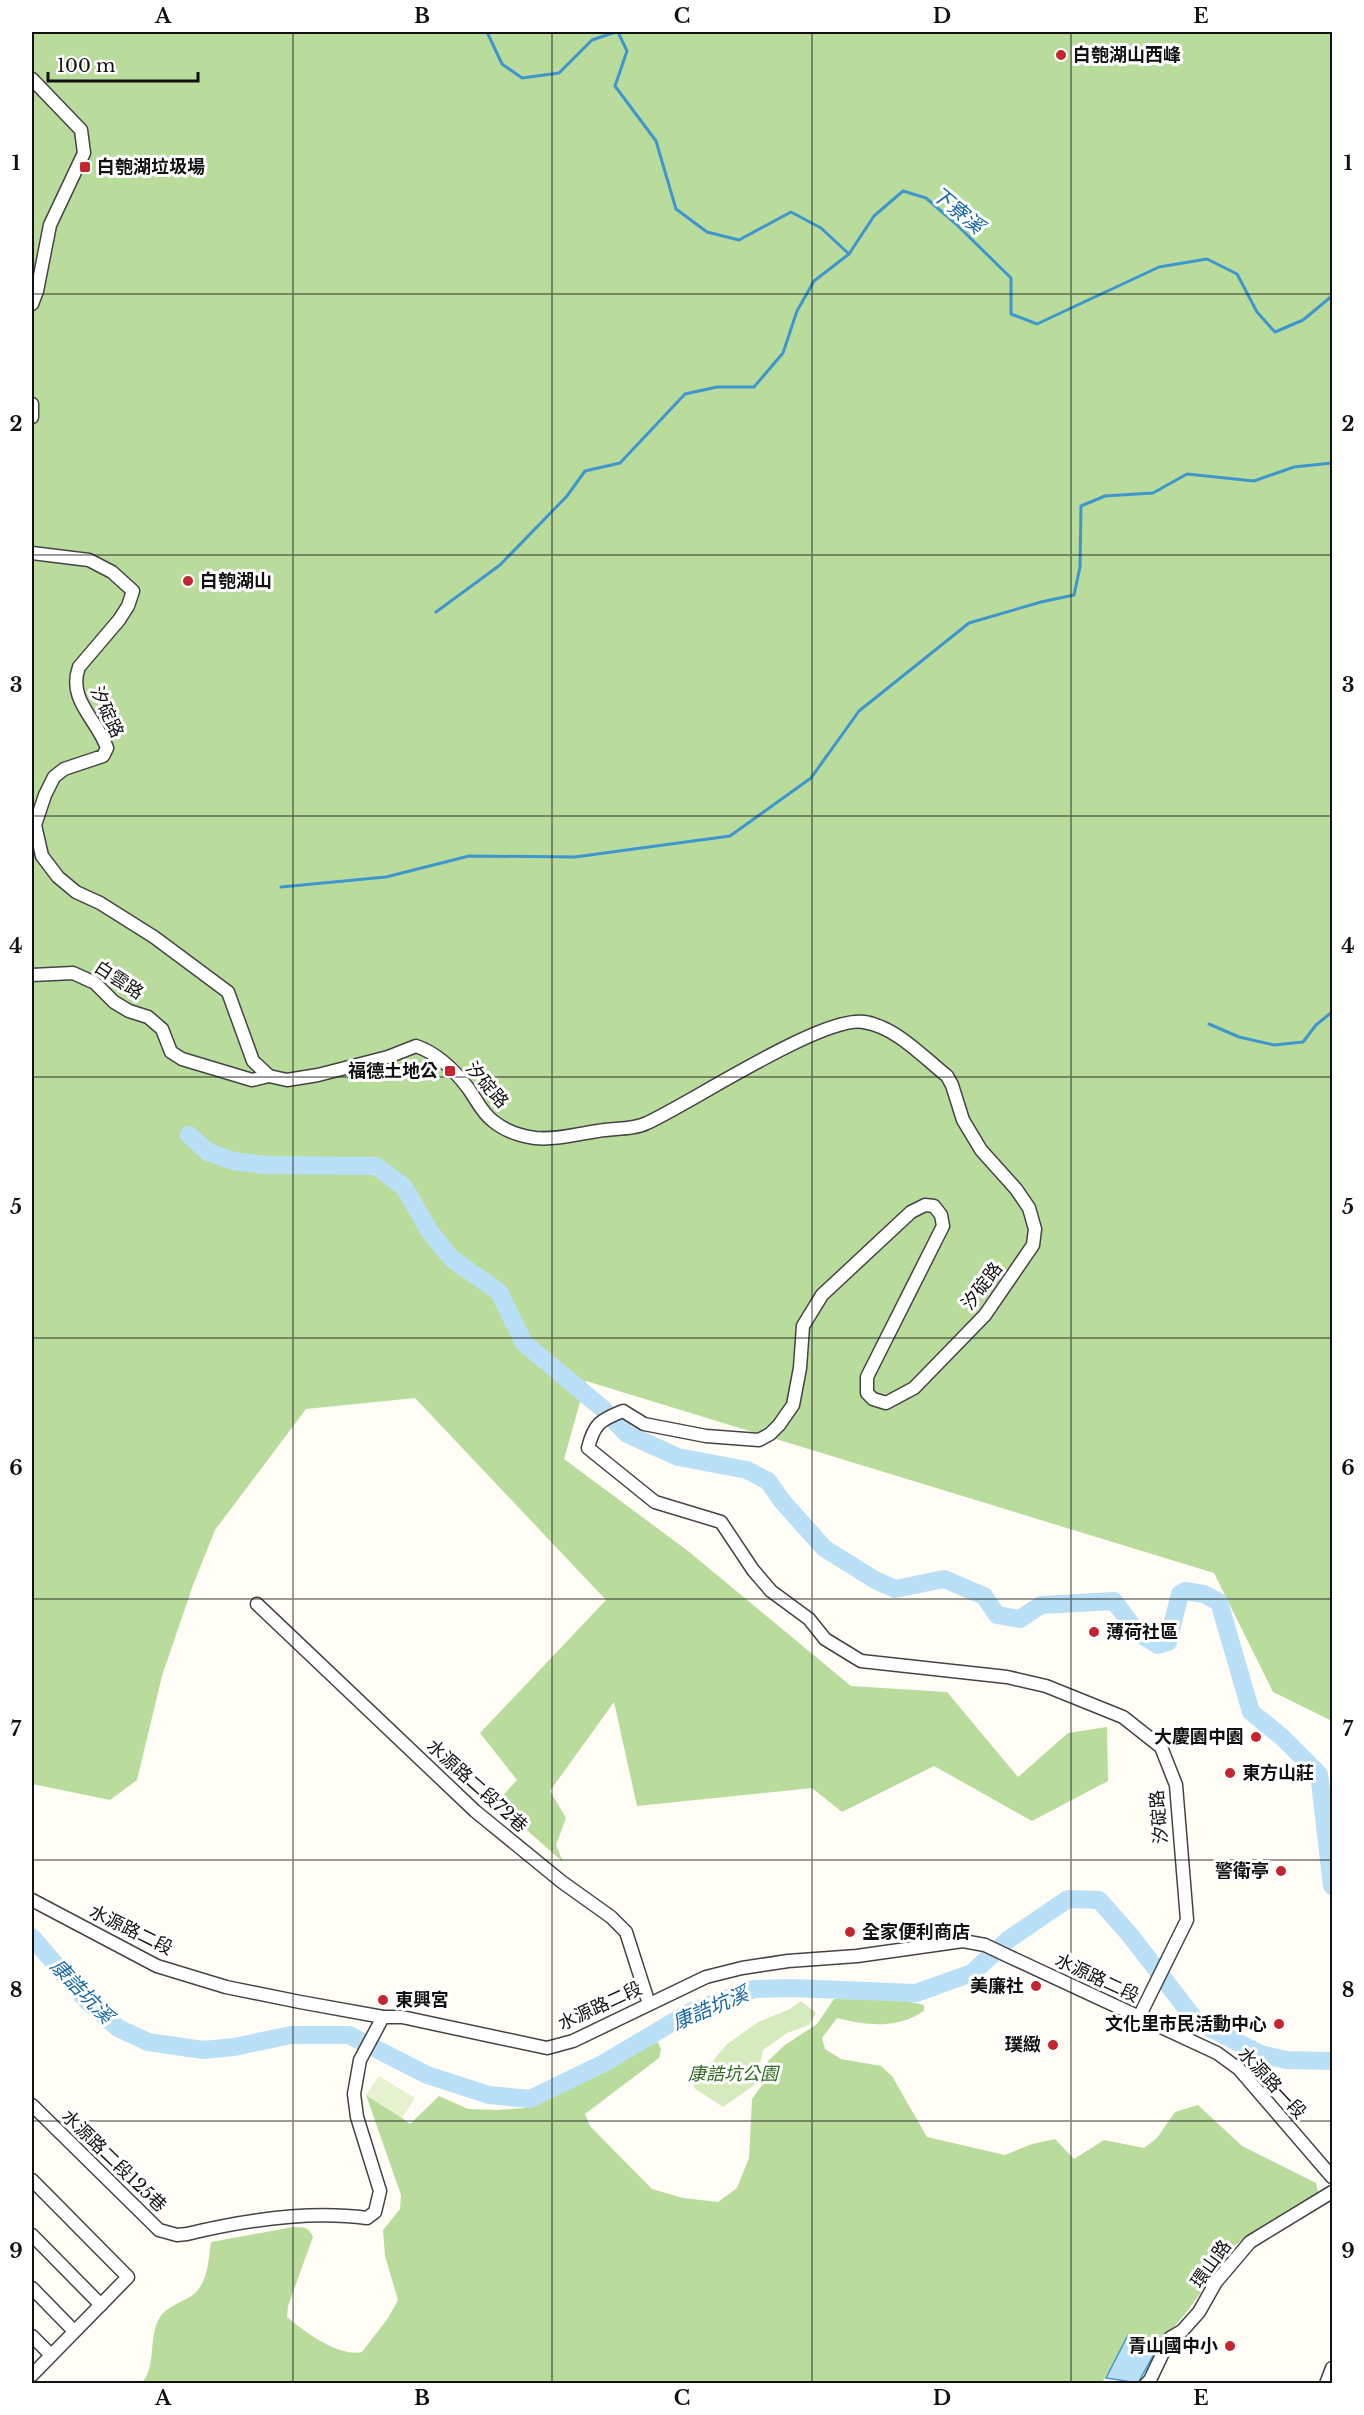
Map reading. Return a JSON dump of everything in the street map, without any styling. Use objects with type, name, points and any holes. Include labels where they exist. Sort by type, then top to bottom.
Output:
[{"type":"street","points":[[32,79],[81,130],[84,153],[50,225],[37,291],[32,304]]},
{"type":"street","points":[[32,404],[32,417]]},
{"type":"street","name":"汐碇路","points":[[32,553],[89,560],[112,572],[132,591],[128,606],[120,620],[79,667],[75,678],[77,697],[84,711],[98,728],[107,748],[103,756],[64,769],[54,777],[35,825],[42,856],[58,877],[76,892],[100,903],[154,937],[228,992],[253,1061],[269,1076],[287,1080],[318,1075],[388,1057],[416,1046],[429,1050],[468,1087],[491,1120],[510,1131],[533,1138],[560,1139],[595,1131],[644,1125],[808,1036],[853,1021],[866,1022],[893,1032],[947,1076],[963,1120],[981,1150],[1016,1189],[1029,1208],[1035,1229],[1033,1245],[985,1315],[914,1388],[886,1403],[873,1399],[867,1393],[867,1377],[943,1226],[941,1215],[934,1206],[925,1205],[911,1212],[815,1304],[803,1326],[800,1368],[793,1405],[770,1434],[759,1440],[706,1436],[644,1424],[623,1411],[597,1423],[592,1431],[588,1448],[655,1502],[721,1522],[753,1570],[771,1591],[809,1618],[825,1638],[861,1661],[1007,1677],[1046,1686],[1123,1717],[1161,1747],[1176,1785],[1187,1920],[1139,2017]]},
{"type":"street","name":"白雲路","points":[[32,975],[73,973],[95,983],[114,1002],[129,1011],[148,1017],[162,1029],[171,1052],[182,1059],[252,1080],[269,1076]]},
{"type":"street","name":"水源路二段72巷","points":[[257,1604],[475,1811],[553,1875],[611,1917],[626,1932],[649,2004]]},
{"type":"street","name":"水源路二段","points":[[32,1900],[157,1966],[226,1987],[381,2021],[402,2018],[547,2048],[573,2041],[706,1977],[742,1968],[788,1961],[857,1956],[963,1941],[985,1945],[1139,2017]]},
{"type":"street","name":"水源路一段","points":[[1139,2017],[1193,2040],[1217,2053],[1239,2069],[1332,2177]]},
{"type":"street","name":"水源路二段125巷","points":[[32,2105],[159,2230],[187,2234],[255,2220],[344,2215],[367,2218],[375,2212],[380,2191],[357,2117],[354,2094],[360,2060],[381,2021]]},
{"type":"street","points":[[32,2180],[128,2277],[32,2375]]},
{"type":"street","name":"環山路","points":[[1146,2384],[1170,2338],[1182,2331],[1199,2312],[1216,2282],[1250,2242],[1332,2192]]},
{"type":"street","points":[[32,2235],[101,2305]]},
{"type":"street","points":[[32,2288],[74,2331]]},
{"type":"street","points":[[32,2336],[51,2355]]},
{"type":"street","points":[[1326,2384],[1332,2368]]},
{"type":"green space","points":[[32,32],[1332,32],[1332,1721],[1273,1692],[1214,1573],[586,1381],[564,1459],[688,1551],[851,1686],[947,1692],[1018,1777],[1068,1733],[1107,1727],[1108,1781],[1032,1821],[934,1766],[842,1812],[812,1788],[637,1806],[614,1702],[550,1791],[566,1818],[556,1845],[563,1862],[496,1803],[517,1780],[480,1733],[606,1600],[415,1398],[306,1409],[215,1530],[193,1585],[162,1676],[137,1780],[110,1800],[32,1784]]},
{"type":"green space","points":[[834,1999],[902,2000],[924,2005],[924,2011],[914,2017],[893,2023],[859,2023],[837,2018],[822,2038],[825,2049],[841,2059],[881,2066],[892,2076],[927,2137],[1005,2155],[1032,2144],[1055,2139],[1074,2159],[1104,2140],[1144,2148],[1157,2138],[1175,2112],[1198,2105],[1242,2146],[1316,2183],[1318,2192],[1310,2201],[1269,2223],[1234,2246],[1186,2313],[1160,2343],[1128,2335],[1102,2383],[141,2384],[149,2368],[156,2325],[162,2314],[199,2289],[206,2275],[211,2242],[293,2227],[306,2228],[313,2237],[288,2306],[287,2317],[312,2336],[332,2347],[353,2353],[362,2352],[388,2318],[398,2300],[385,2256],[383,2230],[400,2209],[401,2195],[366,2095],[410,2124],[439,2096],[468,2109],[525,2108],[576,2085],[647,2045],[658,2042],[661,2049],[659,2058],[585,2114],[590,2126],[652,2189],[683,2198],[718,2202],[737,2188],[749,2158],[752,2099],[762,2085],[768,2061],[785,2045],[817,2024]]},
{"type":"green space","name":"康誥坑公園","points":[[801,2001],[816,2013],[809,2025],[787,2033],[763,2050],[756,2084],[723,2107],[694,2088],[689,2074],[713,2061],[726,2045],[758,2022],[790,2009]]},
{"type":"green space","points":[[379,2076],[415,2098],[402,2118],[366,2095]]},
{"type":"water","points":[[1128,2335],[1160,2343],[1138,2383],[1106,2378]]},
{"type":"waterway","name":"下寮溪","points":[[487,32],[502,64],[522,78],[559,73],[592,40],[616,32]]},
{"type":"waterway","name":"下寮溪","points":[[618,32],[627,51],[615,86],[656,141],[676,209],[707,232],[739,240],[791,212],[821,228],[849,254]]},
{"type":"waterway","name":"下寮溪","points":[[436,612],[500,565],[567,496],[585,471],[620,463],[685,394],[717,387],[754,387],[783,353],[797,311],[814,281],[849,254],[874,216],[903,191],[926,198],[1011,278],[1011,314],[1037,324],[1159,267],[1207,259],[1237,274],[1257,312],[1275,332],[1303,320],[1332,296]]},
{"type":"waterway","points":[[281,887],[386,877],[469,856],[575,857],[730,836],[811,778],[859,711],[969,623],[1074,595],[1080,567],[1081,506],[1105,496],[1153,493],[1187,474],[1254,481],[1294,467],[1332,463]]},
{"type":"waterway","points":[[1209,1024],[1239,1037],[1274,1045],[1303,1042],[1316,1025],[1332,1012]]},
{"type":"waterway","points":[[189,1135],[208,1152],[233,1161],[265,1165],[376,1166],[404,1187],[430,1232],[452,1259],[499,1292],[524,1343],[602,1408],[627,1434],[678,1457],[747,1470],[768,1481],[782,1501],[824,1548],[875,1580],[895,1589],[944,1579],[984,1596],[997,1615],[1020,1619],[1041,1605],[1114,1601],[1137,1632],[1158,1645],[1168,1642],[1180,1594],[1185,1591],[1204,1594],[1219,1602],[1251,1712],[1282,1737],[1319,1774],[1332,1886]]},
{"type":"waterway","name":"康誥坑溪","points":[[32,1937],[86,2000],[118,2028],[148,2042],[203,2050],[234,2047],[291,2035],[349,2035],[427,2075],[489,2095],[530,2099],[604,2063],[690,2012],[754,1989],[793,1988],[916,1993],[972,1973],[1009,1939],[1068,1899],[1099,1900],[1130,1935],[1196,2021],[1261,2054],[1286,2060],[1332,2061]]},
{"type":"place","name":"白匏湖山西峰","points":[[1061,55]]},
{"type":"place","name":"白匏湖垃圾場","points":[[85,167]]},
{"type":"place","name":"白匏湖山","points":[[188,581]]},
{"type":"place","name":"福德土地公","points":[[450,1071]]},
{"type":"place","name":"薄荷社區","points":[[1094,1632]]},
{"type":"place","name":"大慶園中園","points":[[1256,1737]]},
{"type":"place","name":"東方山莊","points":[[1230,1773]]},
{"type":"place","name":"警衛亭","points":[[1281,1871]]},
{"type":"place","name":"全家便利商店","points":[[850,1932]]},
{"type":"place","name":"美廉社","points":[[1036,1986]]},
{"type":"place","name":"東興宮","points":[[383,2000]]},
{"type":"place","name":"文化里市民活動中心","points":[[1279,2024]]},
{"type":"place","name":"璞緻","points":[[1053,2045]]},
{"type":"place","name":"青山國中小","points":[[1230,2346]]}]
